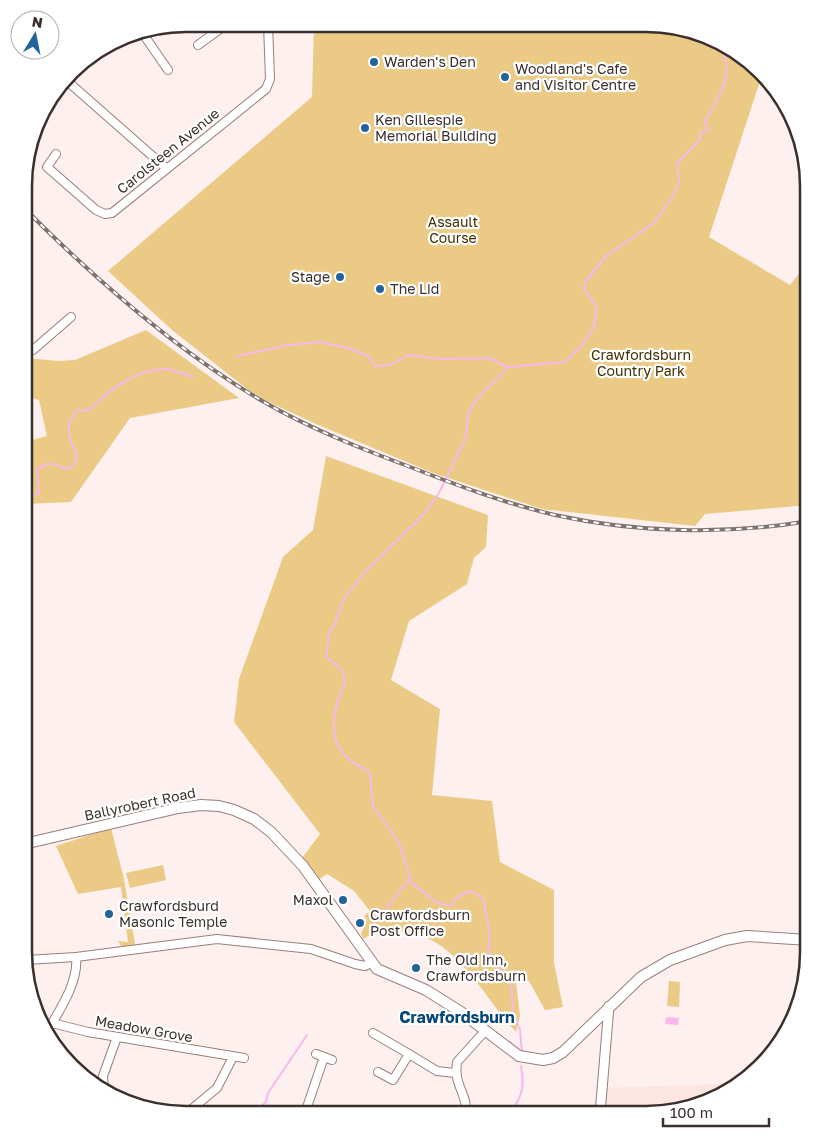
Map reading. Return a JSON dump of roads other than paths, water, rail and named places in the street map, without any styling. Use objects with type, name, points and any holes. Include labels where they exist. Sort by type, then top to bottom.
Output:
[{"type":"main road","name":"Ballyrobert Road","points":[[33,842],[178,808],[201,805],[234,810],[254,819],[289,849],[371,963]]},
{"type":"main road","points":[[371,963],[377,969],[426,990],[461,1012],[519,1056],[531,1060],[548,1060],[563,1052],[609,1006],[653,968],[725,940],[747,936],[800,939]]},
{"type":"street","points":[[198,45],[214,33]]},
{"type":"street","name":"Carolsteen Avenue","points":[[56,154],[47,167],[96,210],[105,214],[115,211],[266,89],[270,79],[268,33]]},
{"type":"street","points":[[145,38],[168,70]]},
{"type":"street","points":[[71,85],[166,168]]},
{"type":"street","points":[[33,350],[71,316]]},
{"type":"street","points":[[33,960],[76,957],[217,938],[311,949],[355,964],[365,966],[371,963]]},
{"type":"street","points":[[52,1023],[73,979],[76,970],[76,957]]},
{"type":"street","points":[[601,1106],[609,1006]]},
{"type":"street","name":"Meadow Grove","points":[[52,1023],[116,1037],[244,1058]]},
{"type":"street","points":[[466,1106],[457,1083],[455,1073],[457,1062],[461,1054],[485,1031]]},
{"type":"street","points":[[373,1033],[437,1071],[455,1073]]},
{"type":"street","points":[[104,1082],[116,1037]]},
{"type":"street","points":[[308,1106],[328,1058],[316,1054]]},
{"type":"street","points":[[378,1072],[396,1082],[409,1054]]},
{"type":"street","points":[[195,1106],[217,1088],[233,1057]]},
{"type":"waterway","points":[[237,356],[289,345],[320,342],[348,348],[368,356],[375,366],[390,365],[408,355],[441,359],[489,358],[508,367],[565,362],[582,345],[594,327],[597,307],[584,289],[586,281],[607,255],[654,223],[675,193],[679,182],[677,163],[700,140],[700,133],[708,130],[705,122],[721,93],[726,74],[723,53]]},
{"type":"waterway","points":[[508,367],[479,397],[470,410],[465,439],[439,493],[425,513],[364,573],[343,600],[334,626],[329,634],[326,657],[339,668],[345,683],[335,714],[334,724],[337,744],[351,761],[364,768],[370,774],[373,806],[401,848],[412,884],[440,904],[452,905],[457,897],[471,891],[483,898],[490,935],[488,949],[503,974],[511,979],[513,1012],[520,1030],[522,1053]]},
{"type":"waterway","points":[[33,495],[39,493],[37,470],[41,467],[51,464],[67,469],[74,465],[77,455],[71,442],[69,427],[77,410],[88,411],[123,382],[144,372],[166,369],[193,377]]},
{"type":"waterway","points":[[370,930],[409,879]]},
{"type":"waterway","points":[[262,1106],[266,1102],[268,1093],[307,1035]]},
{"type":"waterway","points":[[514,1106],[521,1092],[523,1080],[521,1066]]},
{"type":"railway","points":[[33,217],[139,313],[201,361],[264,402],[316,429],[369,451],[498,499],[555,515],[586,521],[617,526],[682,530],[778,526],[800,522]]},
{"type":"place","name":"Warden's Den","points":[[374,62]]},
{"type":"place","name":"Woodland's Cafe and Visitor Centre","points":[[505,77]]},
{"type":"place","name":"Ken Gillespie Memorial Building","points":[[365,128]]},
{"type":"place","name":"Stage","points":[[340,277]]},
{"type":"place","name":"The Lid","points":[[380,289]]},
{"type":"place","name":"Maxol","points":[[343,900]]},
{"type":"place","name":"Crawfordsburd Masonic Temple","points":[[109,914]]},
{"type":"place","name":"Crawfordsburn Post Office","points":[[360,923]]},
{"type":"place","name":"The Old Inn, Crawfordsburn","points":[[416,968]]},
{"type":"district","name":"Crawfordsburn","points":[[457,1017]]},
{"type":"park label","name":"Assault Course","points":[[453,230]]},
{"type":"park label","name":"Crawfordsburn Country Park","points":[[641,364]]}]
